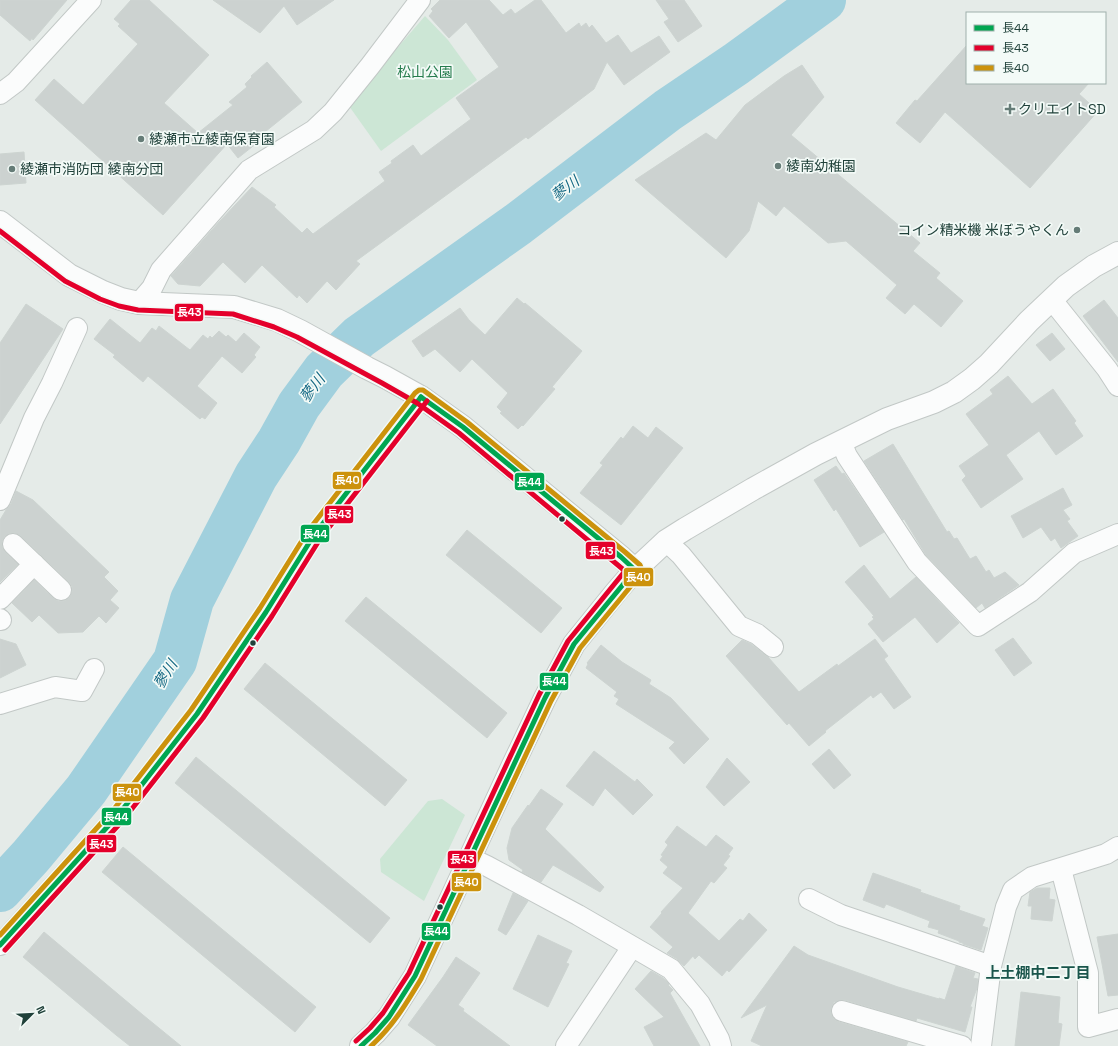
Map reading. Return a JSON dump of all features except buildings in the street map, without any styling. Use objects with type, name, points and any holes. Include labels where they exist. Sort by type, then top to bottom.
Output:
[{"type":"street","points":[[0,94],[16,82],[91,0]]},
{"type":"street","points":[[139,303],[152,288],[161,270],[249,170],[314,130],[333,112],[420,0]]},
{"type":"street","points":[[0,223],[69,275],[103,292],[121,299],[139,303],[234,307],[276,320],[307,335],[421,397],[463,427],[635,570]]},
{"type":"street","points":[[363,1045],[389,1017],[415,976],[545,698],[574,644],[635,570],[666,541],[753,489],[887,419],[934,402],[954,392],[989,364],[1029,321],[1066,286],[1094,266],[1118,253]]},
{"type":"street","points":[[1052,300],[1107,369],[1118,386]]},
{"type":"street","points":[[0,500],[34,418],[52,383],[76,328]]},
{"type":"street","points":[[0,945],[119,814],[197,714],[262,617],[314,535],[421,397]]},
{"type":"street","points":[[841,442],[851,462],[918,562],[978,626],[1030,592],[1074,553],[1118,534]]},
{"type":"street","points":[[666,541],[681,555],[739,626],[757,634],[773,647]]},
{"type":"street","points":[[12,544],[61,590]]},
{"type":"street","points":[[0,599],[34,564]]},
{"type":"street","points":[[0,704],[55,687],[82,691],[94,669]]},
{"type":"street","points":[[981,1046],[991,966],[1006,907],[1013,890],[1032,877],[1106,854],[1118,847]]},
{"type":"street","points":[[470,858],[578,915],[671,969],[700,1004],[719,1039],[721,1046]]},
{"type":"street","points":[[1061,869],[1088,973],[1088,1027],[1118,1019]]},
{"type":"street","points":[[809,899],[842,915],[991,966]]},
{"type":"street","points":[[566,1046],[632,947]]},
{"type":"street","points":[[842,1011],[962,1046]]},
{"type":"green space","name":"松山公園","points":[[425,16],[448,40],[477,80],[381,151],[349,106],[366,84]]},
{"type":"green space","points":[[442,799],[465,815],[424,901],[381,872],[380,859],[428,801]]},
{"type":"waterway","name":"蓼川","points":[[0,890],[31,856],[86,790],[175,661],[192,600],[256,476],[279,441],[299,405],[324,371],[359,337],[518,224],[668,110],[736,64],[824,0]]},
{"type":"transit line","name":"長43","points":[[0,231],[65,281],[100,299],[119,306],[138,310],[233,314],[274,327],[297,337],[382,383],[417,403],[459,433],[625,571],[568,641],[539,695],[409,973],[383,1013],[356,1041]]},
{"type":"transit line","name":"長40","points":[[0,935],[114,809],[191,710],[260,608],[308,531],[415,393],[419,390],[423,390],[467,422],[625,552],[640,565],[642,570],[640,575],[580,648],[551,701],[421,979],[393,1023],[371,1046]]},
{"type":"transit line","name":"長44","points":[[421,397],[463,427],[635,570]]},
{"type":"transit line","name":"長44","points":[[0,945],[119,814],[197,714],[266,612],[314,535],[421,397]]},
{"type":"transit line","name":"長43","points":[[5,950],[124,819],[203,718],[272,616],[320,539],[427,401]]},
{"type":"transit line","name":"長44","points":[[361,1046],[389,1017],[415,976],[545,698],[574,644],[635,570]]},
{"type":"place","name":"クリエイトSD","points":[[1010,109]]},
{"type":"place","name":"綾瀬市立綾南保育園","points":[[141,139]]},
{"type":"place","name":"綾南幼稚園","points":[[778,166]]},
{"type":"place","name":"綾瀬市消防団 綾南分団","points":[[12,169]]},
{"type":"place","name":"コイン精米機 米ぼうやくん","points":[[1077,230]]},
{"type":"district","name":"上土棚中二丁目","points":[[1038,972]]}]
